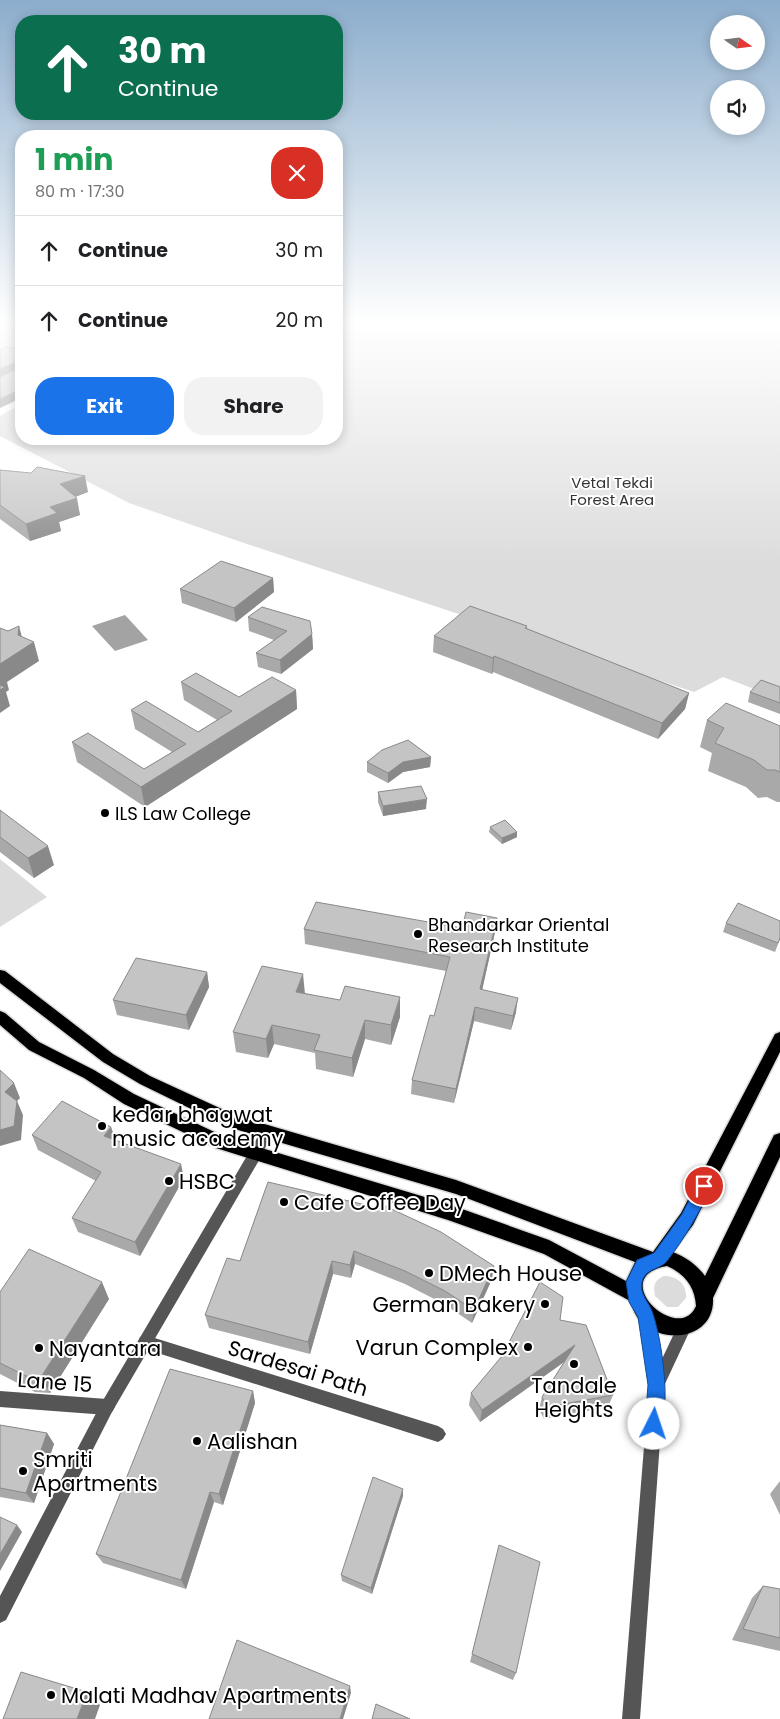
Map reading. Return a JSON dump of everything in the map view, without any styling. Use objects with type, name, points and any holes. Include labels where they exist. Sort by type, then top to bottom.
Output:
[{"type":"main road","points":[[0,975],[108,1058],[145,1080],[234,1122],[456,1187],[656,1259],[673,1260],[686,1266],[697,1276],[705,1296]]},
{"type":"main road","points":[[0,1017],[34,1046],[89,1074],[129,1099],[222,1143],[448,1212],[549,1248],[635,1295],[646,1314],[664,1326],[685,1326],[700,1314],[705,1296],[780,1140]]},
{"type":"main road","points":[[635,1295],[636,1276],[643,1266],[656,1259],[687,1219],[780,1038]]},
{"type":"street","points":[[0,1614],[107,1407],[256,1154],[267,1131]]},
{"type":"street","points":[[631,1719],[657,1385],[646,1314]]},
{"type":"street","points":[[657,1385],[685,1326]]},
{"type":"street","name":"Sardesai Path","points":[[145,1342],[438,1434]]},
{"type":"street","name":"Lane 15","points":[[0,1399],[107,1407]]},
{"type":"green space","name":"Vetal Tekdi Forest Area","points":[[343,405],[780,405],[780,699],[723,677],[694,692],[129,503],[17,445],[343,445]]},
{"type":"green space","name":"Vetal Tekdi Forest Area","points":[[15,407],[15,444],[0,436],[0,416]]},
{"type":"green space","points":[[0,859],[47,897],[0,927]]},
{"type":"green space","points":[[664,1276],[677,1279],[685,1289],[686,1298],[678,1307],[667,1307],[655,1296],[655,1284]]},
{"type":"shaded area","points":[[125,615],[148,640],[115,651],[92,626]]},
{"type":"building","points":[[37,467],[85,476],[60,484],[77,498],[50,507],[57,513],[26,524],[0,505],[0,470],[31,473]]},
{"type":"building","points":[[221,561],[273,578],[234,608],[180,589]]},
{"type":"building","points":[[470,606],[527,626],[525,628],[689,693],[662,723],[494,656],[493,658],[434,636]]},
{"type":"building","points":[[262,607],[310,621],[312,634],[280,660],[256,653],[287,631],[248,617]]},
{"type":"building","points":[[19,626],[18,635],[34,642],[0,664],[0,628],[8,631]]},
{"type":"building","points":[[196,673],[239,697],[272,677],[296,690],[141,787],[72,742],[88,733],[144,769],[186,744],[131,710],[146,701],[198,732],[232,711],[181,682]]},
{"type":"building","points":[[761,680],[780,687],[780,703],[750,692]]},
{"type":"building","points":[[726,703],[780,726],[780,772],[767,770],[754,760],[715,743],[724,728],[707,720]]},
{"type":"building","points":[[408,740],[431,757],[403,762],[388,773],[367,762],[382,750]]},
{"type":"building","points":[[421,786],[427,799],[383,806],[378,792]]},
{"type":"building","points":[[0,810],[48,846],[28,858],[0,837]]},
{"type":"building","points":[[505,820],[517,832],[502,838],[490,827]]},
{"type":"building","points":[[316,902],[462,928],[466,912],[497,918],[480,989],[518,998],[513,1016],[475,1007],[456,1089],[412,1080],[430,1015],[434,1016],[450,957],[304,929]]},
{"type":"building","points":[[738,903],[780,921],[780,938],[778,943],[726,923]]},
{"type":"building","points":[[136,958],[207,972],[186,1015],[113,1000]]},
{"type":"building","points":[[262,966],[303,974],[296,992],[340,1000],[345,986],[400,997],[391,1025],[365,1020],[352,1058],[314,1050],[320,1035],[272,1025],[266,1039],[233,1032]]},
{"type":"building","points":[[0,1070],[14,1083],[5,1092],[17,1101],[14,1126],[0,1130]]},
{"type":"building","points":[[62,1101],[111,1127],[104,1136],[181,1164],[135,1242],[72,1218],[101,1172],[32,1135]]},
{"type":"building","points":[[268,1182],[383,1209],[385,1206],[441,1232],[494,1266],[474,1310],[445,1291],[405,1271],[354,1251],[350,1265],[332,1261],[308,1342],[205,1315],[227,1258],[240,1261]]},
{"type":"building","name":"Nayantara","points":[[29,1249],[102,1282],[41,1377],[26,1376],[0,1363],[0,1292]]},
{"type":"building","points":[[540,1282],[563,1297],[560,1320],[586,1325],[613,1395],[547,1407],[542,1397],[575,1345],[482,1410],[471,1393],[502,1356]]},
{"type":"building","points":[[170,1369],[253,1391],[219,1494],[210,1492],[181,1580],[96,1554]]},
{"type":"building","name":"Smriti Apartments","points":[[0,1425],[47,1433],[26,1493],[0,1488]]},
{"type":"building","points":[[373,1477],[403,1489],[371,1588],[341,1575]]},
{"type":"building","points":[[0,1517],[17,1525],[0,1554]]},
{"type":"building","points":[[499,1545],[540,1562],[516,1673],[472,1654]]},
{"type":"building","points":[[763,1586],[780,1589],[780,1638],[743,1629]]},
{"type":"building","points":[[237,1640],[350,1686],[340,1719],[209,1719]]},
{"type":"building","points":[[21,1672],[87,1692],[77,1719],[3,1719]]},
{"type":"building","points":[[376,1704],[410,1719],[372,1719]]},
{"type":"place","name":"ILS Law College","points":[[105,813]]},
{"type":"place","name":"Bhandarkar Oriental Research Institute","points":[[418,934]]},
{"type":"place","name":"kedar bhagwat music academy","points":[[102,1126]]},
{"type":"place","name":"HSBC","points":[[169,1181]]},
{"type":"place","name":"Cafe Coffee Day","points":[[284,1202]]},
{"type":"place","name":"DMech House","points":[[429,1273]]},
{"type":"place","name":"German Bakery","points":[[545,1304]]},
{"type":"place","name":"Varun Complex","points":[[528,1347]]},
{"type":"place","name":"Nayantara","points":[[39,1348]]},
{"type":"place","name":"Tandale Heights","points":[[574,1364]]},
{"type":"place","name":"Aalishan","points":[[197,1441]]},
{"type":"place","name":"Smriti Apartments","points":[[23,1471]]},
{"type":"place","name":"Malati Madhav Apartments","points":[[51,1695]]},
{"type":"route","points":[[654,1424],[657,1385],[646,1314],[637,1302],[634,1282],[639,1270],[643,1266],[660,1258],[687,1219],[704,1186]]}]
